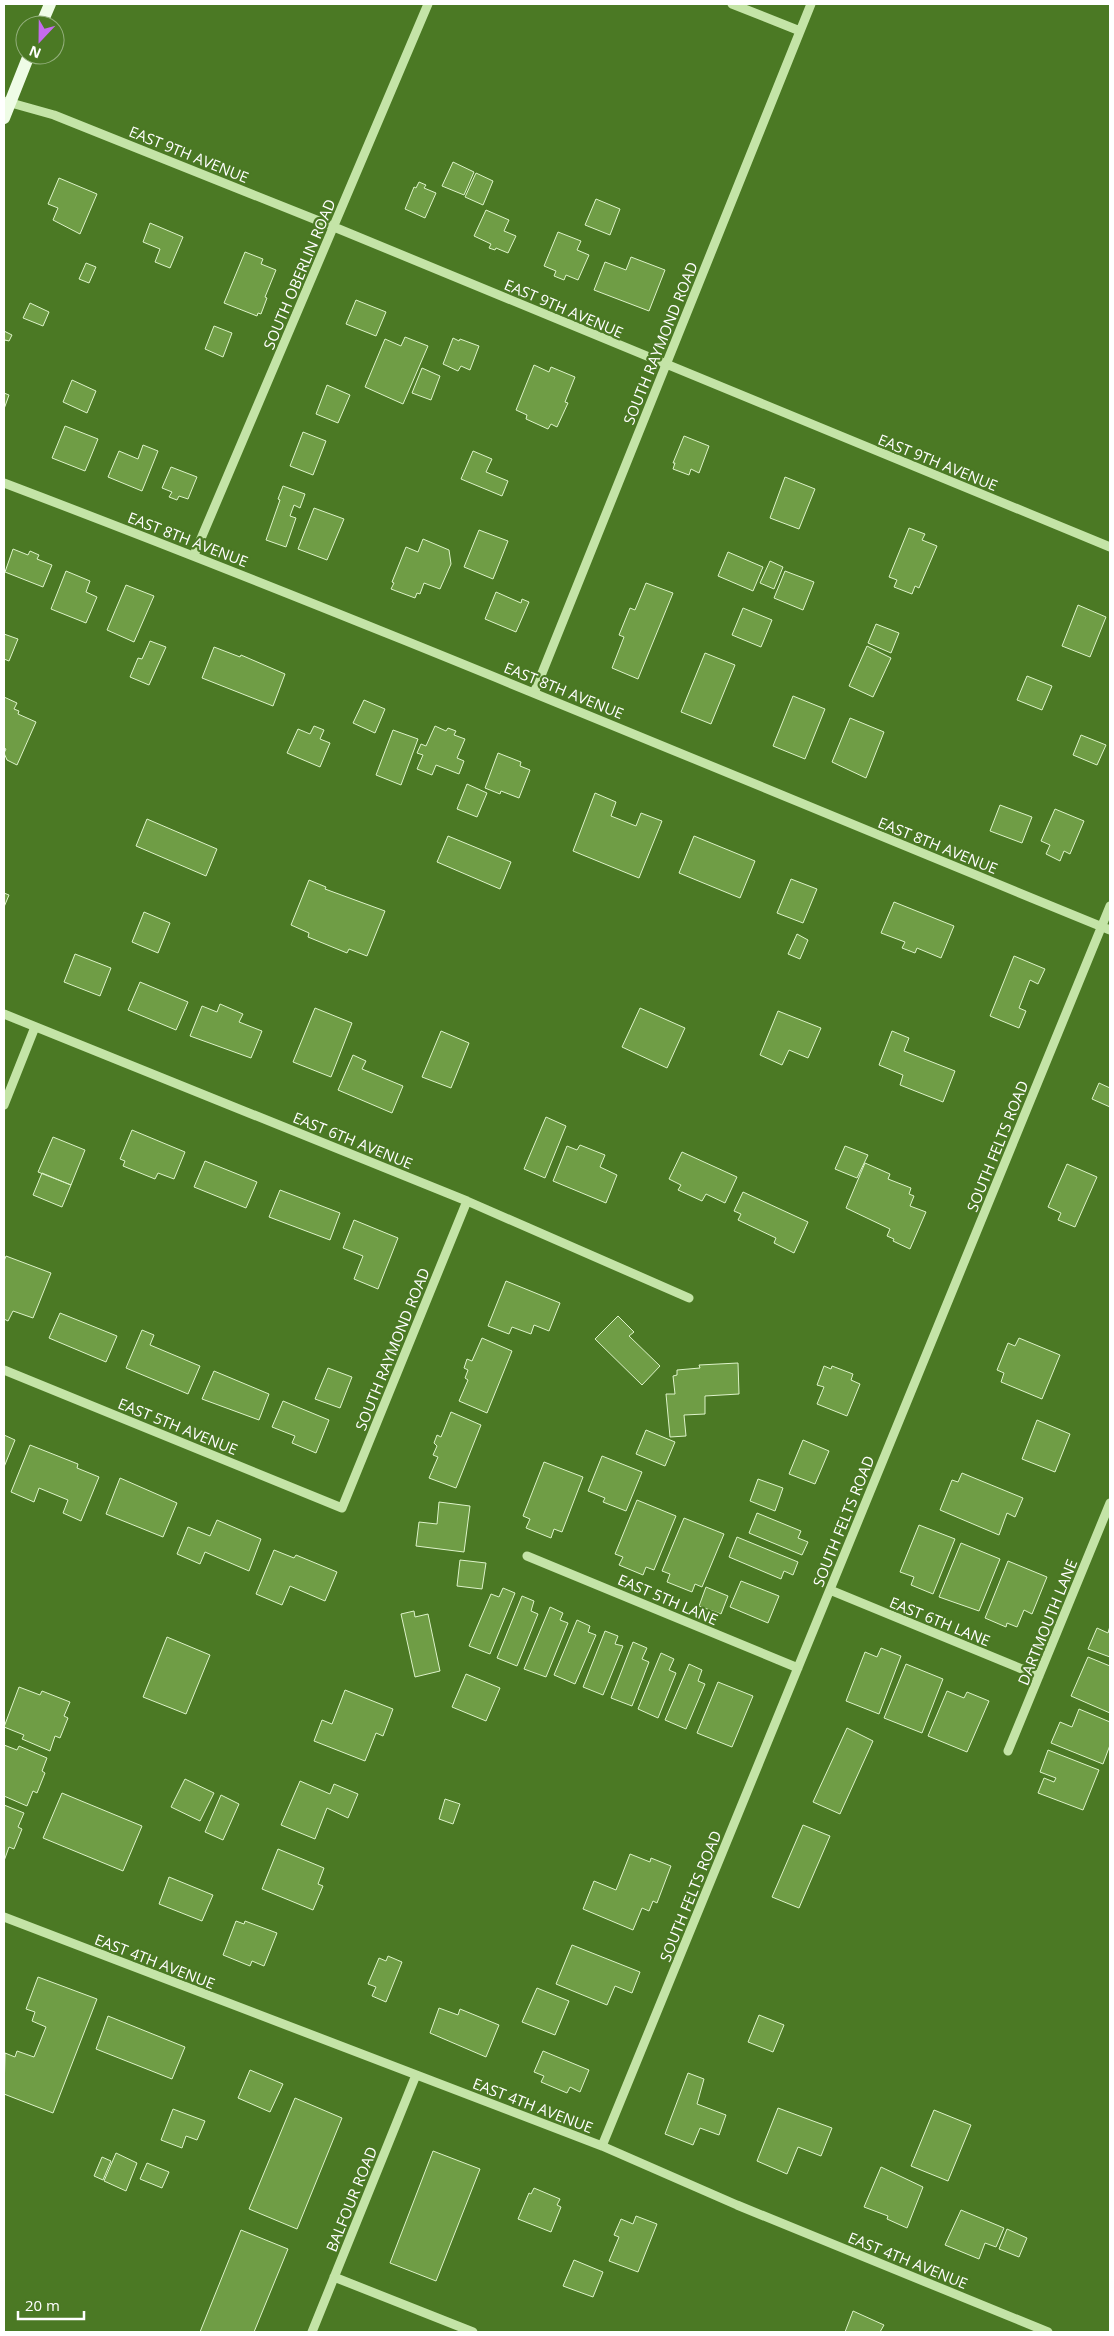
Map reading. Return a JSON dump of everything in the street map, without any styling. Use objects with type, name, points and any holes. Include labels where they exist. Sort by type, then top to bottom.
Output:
[{"type":"main road","points":[[4,118],[7,102],[24,65]]},
{"type":"street","name":"SOUTH OBERLIN ROAD","points":[[194,555],[428,4]]},
{"type":"street","points":[[732,4],[800,31]]},
{"type":"street","name":"SOUTH RAYMOND ROAD","points":[[534,693],[811,4]]},
{"type":"street","name":"EAST 9TH AVENUE","points":[[7,102],[54,114],[334,227],[666,366],[1110,547]]},
{"type":"street","name":"EAST 8TH AVENUE","points":[[4,483],[194,555],[1106,929]]},
{"type":"street","name":"SOUTH FELTS ROAD","points":[[602,2146],[830,1590],[1106,929],[1110,906]]},
{"type":"street","name":"EAST 6TH AVENUE","points":[[4,1014],[468,1201],[689,1298]]},
{"type":"street","points":[[4,1105],[36,1027]]},
{"type":"street","name":"SOUTH RAYMOND ROAD","points":[[342,1508],[468,1201]]},
{"type":"street","name":"EAST 5TH AVENUE","points":[[4,1370],[342,1508]]},
{"type":"street","name":"DARTMOUTH LANE","points":[[1008,1751],[1110,1503]]},
{"type":"street","name":"EAST 5TH LANE","points":[[527,1556],[798,1668]]},
{"type":"street","name":"EAST 6TH LANE","points":[[830,1590],[1039,1676]]},
{"type":"street","name":"EAST 4TH AVENUE","points":[[4,1918],[602,2146],[737,2205],[1048,2332]]},
{"type":"street","name":"BALFOUR ROAD","points":[[312,2332],[416,2075]]},
{"type":"street","points":[[334,2277],[473,2332]]},
{"type":"building","points":[[453,162],[474,172],[464,195],[442,186]]},
{"type":"building","points":[[476,173],[493,181],[483,205],[465,197]]},
{"type":"building","points":[[59,178],[97,194],[80,234],[53,220],[58,208],[48,204]]},
{"type":"building","points":[[419,182],[426,185],[424,188],[436,193],[425,218],[405,209],[414,187],[416,188]]},
{"type":"building","points":[[596,199],[620,209],[610,235],[585,225]]},
{"type":"building","points":[[486,210],[509,220],[504,231],[516,236],[508,253],[496,248],[495,250],[489,248],[491,244],[474,236]]},
{"type":"building","points":[[150,223],[183,237],[170,268],[155,262],[160,249],[143,242]]},
{"type":"building","points":[[558,232],[581,241],[577,250],[589,255],[578,280],[566,275],[564,280],[554,276],[556,271],[544,266]]},
{"type":"building","points":[[245,252],[263,259],[261,264],[276,270],[265,297],[267,298],[261,314],[258,313],[257,316],[224,303]]},
{"type":"building","points":[[631,257],[665,270],[649,311],[594,290],[605,262],[626,270]]},
{"type":"building","points":[[86,263],[96,267],[89,283],[79,279]]},
{"type":"building","points":[[356,300],[386,312],[376,336],[346,324]]},
{"type":"building","points":[[30,303],[49,312],[43,326],[23,318]]},
{"type":"building","points":[[214,326],[232,333],[223,357],[205,349]]},
{"type":"building","points":[[4,331],[12,335],[9,341],[5,340],[4,343]]},
{"type":"building","points":[[405,337],[428,346],[403,404],[365,387],[385,339],[401,346]]},
{"type":"building","points":[[453,338],[479,346],[470,370],[461,366],[458,371],[443,364]]},
{"type":"building","points":[[534,365],[549,372],[551,367],[575,377],[565,402],[568,403],[557,427],[551,424],[548,429],[526,419],[527,415],[516,410]]},
{"type":"building","points":[[422,368],[440,376],[431,400],[412,393]]},
{"type":"building","points":[[72,380],[96,391],[87,413],[63,402]]},
{"type":"building","points":[[327,385],[350,395],[338,423],[316,414]]},
{"type":"building","points":[[4,393],[9,395],[4,409]]},
{"type":"building","points":[[65,426],[98,439],[85,471],[52,458]]},
{"type":"building","points":[[303,432],[326,441],[313,475],[290,466]]},
{"type":"building","points":[[684,436],[709,446],[699,473],[691,469],[689,475],[673,469],[675,463],[673,463]]},
{"type":"building","points":[[143,445],[158,451],[142,491],[108,477],[119,451],[138,459]]},
{"type":"building","points":[[473,451],[492,459],[486,472],[508,481],[502,496],[461,479]]},
{"type":"building","points":[[171,467],[197,477],[188,499],[179,496],[177,500],[169,497],[172,492],[162,488]]},
{"type":"building","points":[[785,477],[815,489],[799,529],[770,518]]},
{"type":"building","points":[[283,486],[305,494],[300,508],[294,505],[290,516],[296,518],[286,547],[266,540]]},
{"type":"building","points":[[314,508],[344,519],[327,560],[298,549]]},
{"type":"building","points":[[909,528],[925,534],[922,540],[937,546],[919,588],[915,586],[912,594],[894,587],[897,580],[889,577]]},
{"type":"building","points":[[479,530],[508,541],[493,579],[464,567]]},
{"type":"building","points":[[423,539],[449,550],[451,564],[440,589],[424,583],[420,594],[417,593],[415,598],[391,589],[406,547],[418,552]]},
{"type":"building","points":[[13,549],[28,555],[30,551],[39,555],[37,559],[52,565],[43,587],[5,572]]},
{"type":"building","points":[[728,552],[763,567],[753,591],[718,576]]},
{"type":"building","points":[[770,561],[783,567],[774,589],[760,583]]},
{"type":"building","points":[[66,571],[90,581],[86,592],[97,597],[86,623],[51,609]]},
{"type":"building","points":[[785,571],[814,582],[803,610],[774,598]]},
{"type":"building","points":[[646,583],[673,593],[638,679],[612,668],[624,637],[619,635],[630,608],[635,610]]},
{"type":"building","points":[[126,585],[154,596],[134,642],[107,630]]},
{"type":"building","points":[[496,592],[521,603],[522,599],[529,602],[516,632],[485,619]]},
{"type":"building","points":[[1078,605],[1106,617],[1090,657],[1062,646]]},
{"type":"building","points":[[743,608],[772,620],[761,647],[732,635]]},
{"type":"building","points":[[876,624],[899,633],[891,653],[868,643]]},
{"type":"building","points":[[4,634],[18,639],[9,661],[4,659]]},
{"type":"building","points":[[150,641],[166,647],[149,685],[130,677],[138,658],[142,659]]},
{"type":"building","points":[[867,646],[891,658],[873,697],[849,686]]},
{"type":"building","points":[[214,647],[240,657],[241,655],[285,674],[273,706],[202,678]]},
{"type":"building","points":[[705,653],[735,665],[711,724],[681,712]]},
{"type":"building","points":[[1027,676],[1052,686],[1042,710],[1017,700]]},
{"type":"building","points":[[793,696],[825,709],[805,759],[773,746]]},
{"type":"building","points":[[4,697],[17,703],[14,709],[19,711],[18,714],[36,722],[17,765],[7,760],[4,753],[6,749],[4,748]]},
{"type":"building","points":[[364,700],[385,709],[375,733],[353,723]]},
{"type":"building","points":[[850,718],[884,732],[866,778],[832,762]]},
{"type":"building","points":[[314,726],[324,730],[320,739],[330,743],[320,767],[287,753],[298,729],[310,734]]},
{"type":"building","points":[[435,726],[446,731],[448,728],[456,731],[454,735],[465,739],[457,758],[464,761],[459,774],[436,765],[432,775],[417,769],[423,755],[417,753],[421,744],[426,746]]},
{"type":"building","points":[[393,730],[418,739],[401,785],[376,775]]},
{"type":"building","points":[[1081,735],[1106,745],[1097,765],[1073,755]]},
{"type":"building","points":[[498,753],[521,762],[520,766],[530,770],[519,798],[501,791],[500,794],[485,788]]},
{"type":"building","points":[[467,784],[487,793],[477,817],[457,809]]},
{"type":"building","points":[[595,793],[616,802],[611,816],[636,826],[641,813],[662,821],[639,878],[573,851]]},
{"type":"building","points":[[1000,805],[1032,817],[1022,843],[990,831]]},
{"type":"building","points":[[1055,809],[1084,821],[1070,854],[1064,851],[1060,861],[1046,854],[1050,845],[1041,841]]},
{"type":"building","points":[[147,819],[217,849],[206,876],[136,846]]},
{"type":"building","points":[[448,836],[511,862],[500,889],[437,862]]},
{"type":"building","points":[[694,836],[755,861],[740,898],[679,873]]},
{"type":"building","points":[[791,879],[817,889],[803,923],[777,913]]},
{"type":"building","points":[[309,880],[326,887],[325,889],[385,911],[367,956],[349,949],[347,953],[308,937],[309,933],[291,925]]},
{"type":"building","points":[[4,893],[9,895],[4,907]]},
{"type":"building","points":[[894,902],[954,926],[941,958],[917,948],[915,953],[902,948],[905,942],[881,933]]},
{"type":"building","points":[[144,912],[170,923],[158,953],[132,942]]},
{"type":"building","points":[[797,934],[808,940],[800,959],[788,954]]},
{"type":"building","points":[[75,954],[111,968],[100,996],[64,982]]},
{"type":"building","points":[[1014,956],[1045,969],[1038,984],[1030,980],[1019,1008],[1026,1011],[1019,1028],[990,1016]]},
{"type":"building","points":[[140,982],[188,1002],[176,1030],[128,1010]]},
{"type":"building","points":[[220,1004],[243,1014],[239,1022],[262,1031],[251,1058],[190,1036],[202,1006],[217,1012]]},
{"type":"building","points":[[315,1008],[352,1023],[331,1077],[293,1062]]},
{"type":"building","points":[[640,1008],[685,1028],[667,1068],[622,1047]]},
{"type":"building","points":[[778,1011],[821,1028],[808,1058],[789,1050],[782,1065],[760,1055]]},
{"type":"building","points":[[441,1031],[469,1043],[451,1088],[422,1077]]},
{"type":"building","points":[[892,1031],[909,1038],[904,1051],[955,1071],[943,1102],[900,1085],[903,1075],[879,1065]]},
{"type":"building","points":[[353,1055],[366,1061],[362,1069],[403,1086],[392,1113],[338,1090]]},
{"type":"building","points":[[1099,1083],[1110,1088],[1110,1107],[1092,1099]]},
{"type":"building","points":[[546,1117],[566,1126],[545,1178],[524,1169]]},
{"type":"building","points":[[132,1130],[185,1152],[174,1179],[158,1173],[155,1179],[123,1166],[125,1161],[120,1159]]},
{"type":"building","points":[[53,1137],[85,1150],[71,1185],[38,1172]]},
{"type":"building","points":[[580,1145],[605,1155],[600,1167],[617,1175],[606,1203],[553,1181],[567,1146],[577,1150]]},
{"type":"building","points":[[845,1146],[868,1155],[857,1178],[835,1169]]},
{"type":"building","points":[[682,1152],[737,1177],[725,1203],[706,1194],[702,1201],[678,1190],[681,1185],[669,1179]]},
{"type":"building","points":[[205,1161],[257,1182],[246,1208],[194,1187]]},
{"type":"building","points":[[865,1163],[890,1174],[888,1179],[911,1188],[909,1194],[914,1196],[910,1206],[926,1212],[910,1249],[887,1236],[890,1229],[846,1208]]},
{"type":"building","points":[[1067,1164],[1097,1177],[1075,1227],[1058,1220],[1061,1213],[1048,1207]]},
{"type":"building","points":[[42,1173],[71,1185],[62,1207],[33,1195]]},
{"type":"building","points":[[280,1190],[340,1213],[330,1240],[269,1217]]},
{"type":"building","points":[[743,1192],[808,1222],[794,1253],[774,1243],[776,1238],[738,1220],[741,1214],[734,1211]]},
{"type":"building","points":[[354,1220],[398,1238],[378,1289],[354,1279],[363,1256],[343,1248]]},
{"type":"building","points":[[6,1256],[51,1273],[33,1318],[13,1311],[8,1321],[4,1319],[4,1261]]},
{"type":"building","points":[[506,1281],[560,1303],[549,1331],[534,1325],[531,1334],[512,1327],[509,1334],[488,1326]]},
{"type":"building","points":[[60,1313],[117,1336],[106,1362],[49,1338]]},
{"type":"building","points":[[618,1316],[634,1332],[629,1336],[660,1366],[642,1385],[595,1339]]},
{"type":"building","points":[[142,1330],[154,1335],[150,1345],[200,1366],[188,1394],[126,1368]]},
{"type":"building","points":[[482,1338],[512,1351],[487,1413],[459,1401],[468,1380],[465,1378],[468,1370],[464,1368],[467,1359],[472,1361]]},
{"type":"building","points":[[1019,1338],[1060,1355],[1042,1399],[1001,1382],[1004,1373],[997,1370],[1008,1343],[1015,1346]]},
{"type":"building","points":[[738,1363],[739,1394],[705,1396],[705,1414],[684,1415],[686,1436],[670,1437],[666,1394],[675,1394],[673,1376],[677,1375],[677,1370],[700,1368],[699,1365]]},
{"type":"building","points":[[824,1366],[831,1369],[832,1366],[853,1374],[851,1380],[860,1384],[847,1416],[817,1404],[824,1387],[817,1385]]},
{"type":"building","points":[[328,1368],[352,1377],[340,1408],[315,1399]]},
{"type":"building","points":[[214,1371],[269,1394],[259,1420],[202,1399]]},
{"type":"building","points":[[283,1401],[329,1420],[316,1453],[292,1443],[295,1436],[272,1427]]},
{"type":"building","points":[[451,1412],[481,1425],[456,1488],[429,1478],[438,1457],[433,1455],[437,1446],[434,1443],[437,1435],[441,1437]]},
{"type":"building","points":[[1037,1420],[1070,1434],[1055,1472],[1022,1459]]},
{"type":"building","points":[[646,1430],[675,1442],[665,1466],[636,1454]]},
{"type":"building","points":[[4,1435],[15,1440],[4,1467]]},
{"type":"building","points":[[803,1440],[829,1451],[815,1484],[789,1474]]},
{"type":"building","points":[[30,1445],[78,1464],[77,1468],[99,1477],[81,1521],[63,1513],[68,1500],[39,1488],[34,1502],[11,1492]]},
{"type":"building","points":[[602,1456],[642,1472],[626,1511],[603,1502],[605,1498],[588,1491]]},
{"type":"building","points":[[544,1462],[583,1477],[562,1532],[554,1529],[551,1538],[526,1528],[530,1519],[523,1516]]},
{"type":"building","points":[[962,1473],[1023,1498],[1015,1517],[1007,1513],[999,1535],[940,1510],[952,1480],[958,1482]]},
{"type":"building","points":[[120,1478],[177,1503],[163,1537],[106,1514]]},
{"type":"building","points":[[758,1479],[783,1488],[775,1511],[750,1501]]},
{"type":"building","points":[[637,1500],[676,1516],[654,1570],[646,1567],[643,1575],[619,1565],[623,1557],[615,1554]]},
{"type":"building","points":[[439,1502],[470,1506],[464,1552],[416,1546],[419,1522],[437,1524]]},
{"type":"building","points":[[757,1513],[801,1531],[798,1538],[808,1542],[802,1555],[749,1533]]},
{"type":"building","points":[[684,1518],[724,1534],[702,1587],[695,1584],[692,1592],[667,1582],[670,1574],[662,1571]]},
{"type":"building","points":[[217,1520],[261,1539],[249,1571],[205,1552],[200,1564],[177,1554],[188,1527],[210,1536]]},
{"type":"building","points":[[919,1525],[955,1539],[933,1594],[911,1585],[914,1577],[900,1572]]},
{"type":"building","points":[[737,1537],[798,1562],[793,1575],[784,1571],[781,1579],[729,1557]]},
{"type":"building","points":[[961,1543],[1000,1559],[979,1611],[939,1597]]},
{"type":"building","points":[[274,1550],[294,1558],[296,1555],[337,1572],[325,1601],[290,1586],[282,1605],[256,1594]]},
{"type":"building","points":[[460,1560],[486,1563],[482,1589],[457,1586]]},
{"type":"building","points":[[1008,1561],[1047,1577],[1032,1614],[1024,1610],[1017,1627],[1007,1623],[1006,1627],[985,1618]]},
{"type":"building","points":[[741,1581],[779,1596],[768,1623],[730,1607]]},
{"type":"building","points":[[706,1587],[728,1596],[721,1614],[699,1606]]},
{"type":"building","points":[[503,1588],[515,1593],[490,1654],[469,1646],[491,1594],[499,1597]]},
{"type":"building","points":[[522,1596],[534,1601],[531,1611],[538,1614],[517,1666],[497,1658]]},
{"type":"building","points":[[550,1607],[563,1613],[560,1620],[568,1623],[546,1677],[524,1669]]},
{"type":"building","points":[[414,1611],[415,1617],[428,1614],[440,1671],[415,1677],[401,1614]]},
{"type":"building","points":[[577,1620],[590,1626],[588,1632],[596,1635],[575,1684],[554,1675]]},
{"type":"building","points":[[1110,1626],[1110,1657],[1088,1649],[1097,1628],[1108,1633]]},
{"type":"building","points":[[605,1631],[618,1636],[615,1644],[623,1646],[603,1695],[583,1687]]},
{"type":"building","points":[[167,1637],[210,1655],[186,1714],[143,1697]]},
{"type":"building","points":[[633,1642],[647,1648],[642,1659],[649,1662],[632,1706],[611,1698]]},
{"type":"building","points":[[881,1648],[901,1656],[879,1714],[846,1701],[865,1652],[877,1657]]},
{"type":"building","points":[[661,1653],[674,1659],[669,1670],[676,1673],[658,1718],[638,1709]]},
{"type":"building","points":[[1088,1657],[1110,1666],[1110,1713],[1071,1696]]},
{"type":"building","points":[[689,1664],[702,1670],[698,1681],[705,1684],[686,1729],[665,1720]]},
{"type":"building","points":[[906,1664],[943,1679],[922,1733],[884,1718]]},
{"type":"building","points":[[466,1674],[500,1688],[486,1721],[452,1707]]},
{"type":"building","points":[[718,1682],[753,1696],[732,1747],[697,1733]]},
{"type":"building","points":[[19,1687],[40,1695],[42,1691],[70,1702],[64,1716],[68,1718],[60,1738],[55,1736],[50,1751],[22,1739],[24,1735],[4,1727]]},
{"type":"building","points":[[345,1690],[393,1709],[383,1736],[376,1733],[365,1761],[314,1741],[322,1720],[332,1724]]},
{"type":"building","points":[[947,1691],[964,1698],[967,1692],[989,1701],[967,1752],[928,1736]]},
{"type":"building","points":[[1079,1709],[1110,1722],[1110,1745],[1103,1764],[1051,1743],[1060,1722],[1072,1727]]},
{"type":"building","points":[[847,1728],[873,1741],[840,1814],[813,1802]]},
{"type":"building","points":[[4,1745],[17,1750],[19,1746],[47,1758],[42,1771],[45,1773],[37,1793],[33,1791],[27,1806],[4,1796]]},
{"type":"building","points":[[1048,1750],[1099,1770],[1083,1810],[1038,1793],[1044,1778],[1054,1782],[1056,1778],[1040,1772]]},
{"type":"building","points":[[185,1779],[214,1793],[200,1821],[171,1807]]},
{"type":"building","points":[[300,1781],[330,1794],[334,1784],[358,1794],[348,1818],[327,1808],[315,1839],[281,1825]]},
{"type":"building","points":[[62,1793],[142,1826],[123,1871],[43,1838]]},
{"type":"building","points":[[221,1795],[239,1804],[223,1840],[205,1832]]},
{"type":"building","points":[[445,1799],[460,1804],[453,1824],[439,1819]]},
{"type":"building","points":[[4,1805],[24,1813],[18,1827],[22,1829],[14,1849],[9,1847],[4,1861]]},
{"type":"building","points":[[803,1825],[830,1836],[799,1908],[772,1897]]},
{"type":"building","points":[[278,1849],[324,1868],[318,1884],[323,1886],[313,1910],[262,1889]]},
{"type":"building","points":[[630,1854],[650,1862],[651,1858],[671,1866],[657,1903],[653,1901],[649,1911],[642,1908],[633,1930],[583,1909],[594,1881],[616,1890]]},
{"type":"building","points":[[169,1877],[213,1895],[202,1921],[159,1904]]},
{"type":"building","points":[[236,1921],[244,1924],[245,1921],[277,1933],[264,1966],[252,1961],[250,1966],[223,1955]]},
{"type":"building","points":[[572,1945],[640,1972],[632,1993],[615,1986],[607,2005],[556,1984]]},
{"type":"building","points":[[388,1956],[402,1962],[386,2002],[372,1996],[376,1987],[368,1984],[379,1958],[386,1961]]},
{"type":"building","points":[[38,1977],[97,1999],[53,2113],[4,2094],[5,2053],[15,2057],[17,2051],[34,2057],[46,2027],[32,2021],[35,2012],[26,2009]]},
{"type":"building","points":[[537,1988],[569,2001],[555,2035],[522,2022]]},
{"type":"building","points":[[439,2008],[458,2015],[460,2009],[499,2025],[486,2057],[430,2033]]},
{"type":"building","points":[[759,2015],[784,2025],[773,2052],[748,2042]]},
{"type":"building","points":[[108,2016],[185,2047],[172,2079],[96,2049]]},
{"type":"building","points":[[543,2051],[589,2070],[580,2092],[570,2087],[567,2093],[541,2082],[544,2076],[534,2072]]},
{"type":"building","points":[[250,2070],[283,2084],[270,2112],[238,2098]]},
{"type":"building","points":[[688,2073],[704,2079],[697,2104],[726,2115],[719,2135],[700,2128],[693,2145],[665,2134]]},
{"type":"building","points":[[295,2098],[342,2118],[297,2229],[249,2209]]},
{"type":"building","points":[[778,2108],[832,2128],[821,2156],[798,2147],[787,2174],[757,2161]]},
{"type":"building","points":[[173,2109],[205,2121],[197,2140],[186,2136],[182,2148],[161,2140]]},
{"type":"building","points":[[934,2110],[971,2125],[948,2181],[911,2166]]},
{"type":"building","points":[[433,2151],[480,2169],[436,2281],[390,2263]]},
{"type":"building","points":[[116,2153],[137,2163],[126,2191],[104,2181]]},
{"type":"building","points":[[102,2157],[111,2161],[103,2180],[94,2176]]},
{"type":"building","points":[[147,2163],[169,2172],[162,2188],[140,2179]]},
{"type":"building","points":[[881,2167],[923,2187],[907,2228],[887,2219],[888,2216],[864,2207]]},
{"type":"building","points":[[534,2188],[560,2199],[557,2205],[561,2207],[551,2232],[518,2219],[529,2193],[531,2194]]},
{"type":"building","points":[[961,2210],[1004,2228],[996,2247],[985,2243],[979,2259],[945,2245]]},
{"type":"building","points":[[636,2216],[657,2224],[638,2272],[609,2261],[619,2237],[614,2235],[621,2219],[633,2224]]},
{"type":"building","points":[[1007,2229],[1027,2238],[1019,2257],[999,2249]]},
{"type":"building","points":[[241,2230],[288,2249],[254,2332],[200,2332]]},
{"type":"building","points":[[574,2260],[603,2272],[593,2297],[563,2286]]},
{"type":"building","points":[[853,2311],[884,2325],[880,2332],[845,2332]]}]
